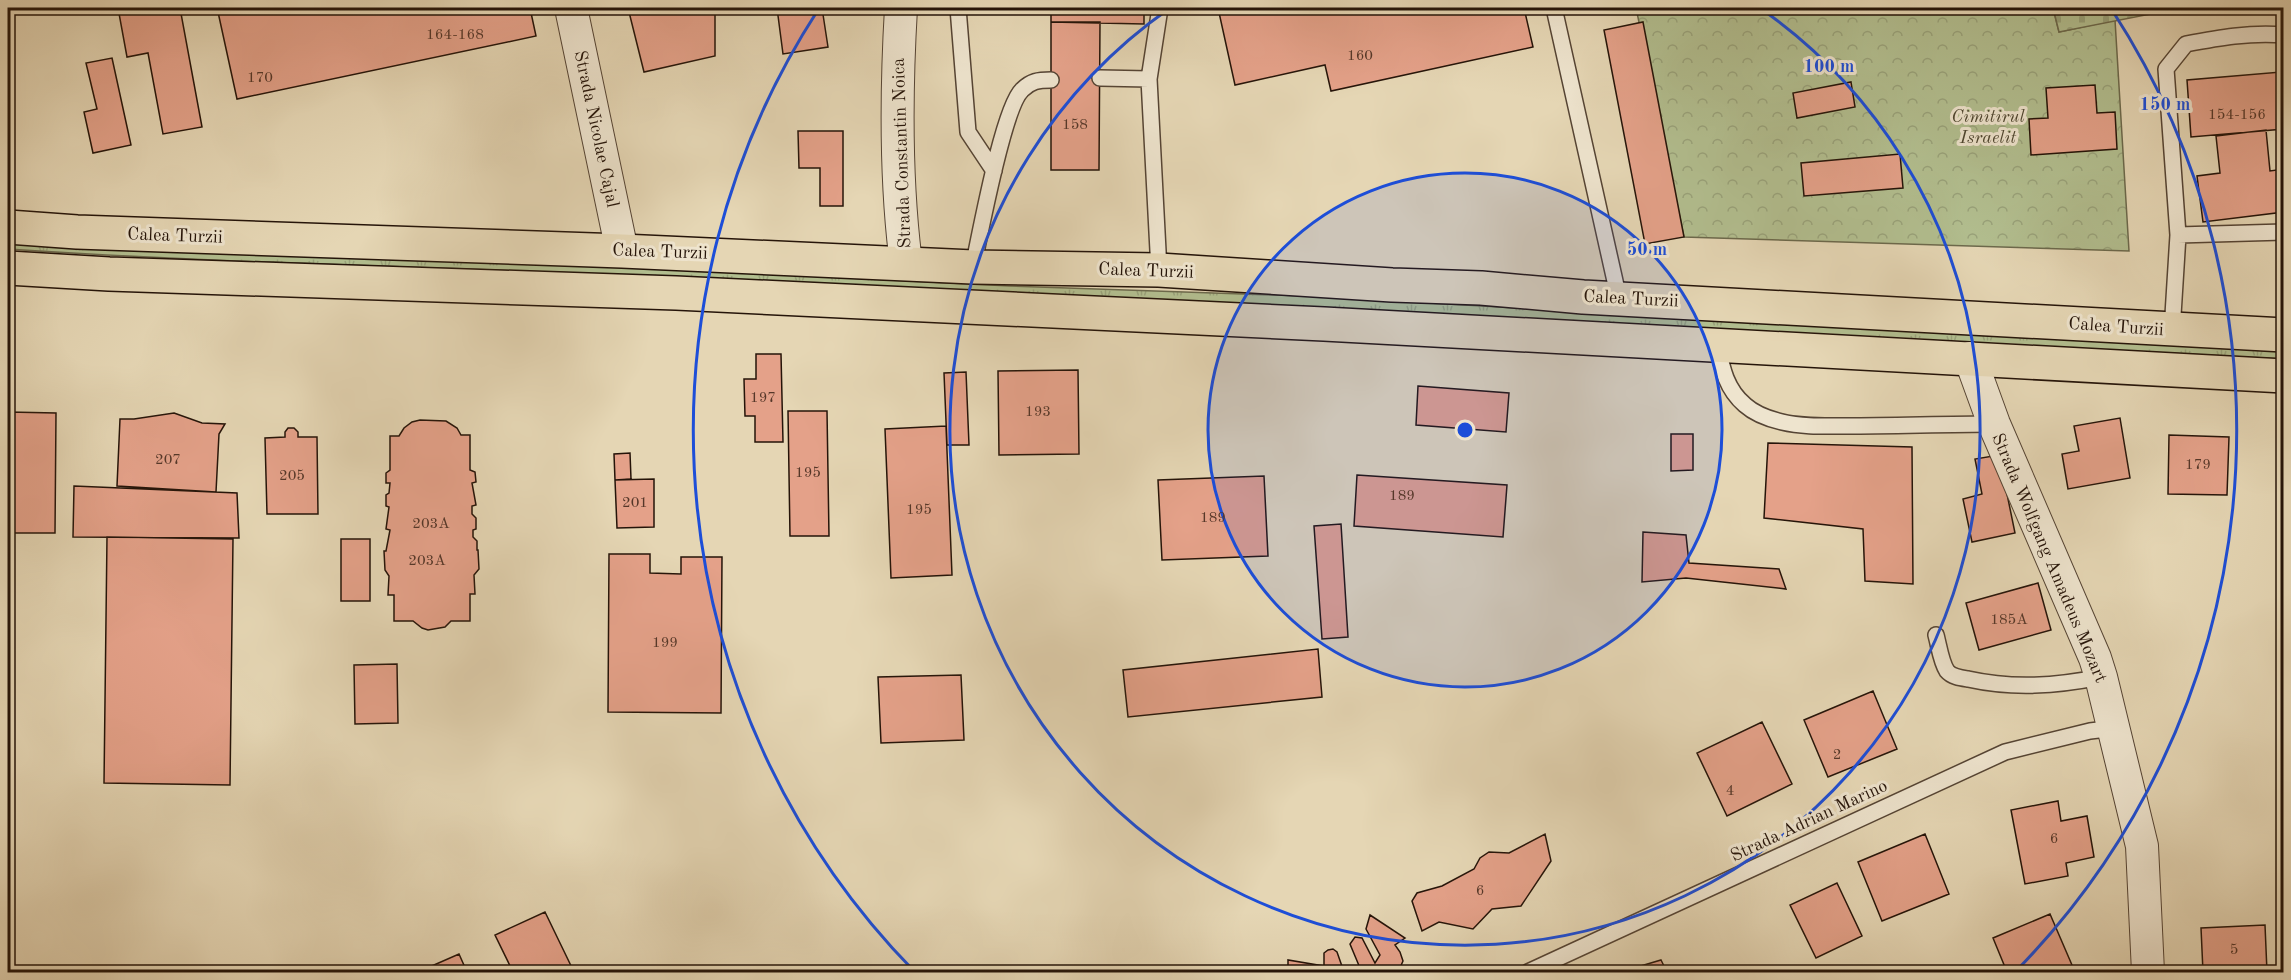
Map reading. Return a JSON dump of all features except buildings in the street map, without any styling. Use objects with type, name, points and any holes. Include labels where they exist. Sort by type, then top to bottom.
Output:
[{"type":"main road","name":"Calea Turzii","points":[[8,228],[622,251],[973,267],[1159,270],[2172,331],[2283,335]]},
{"type":"main road","points":[[8,268],[110,274],[688,294],[1717,344],[2283,376]]},
{"type":"street","name":"Strada Nicolae Cajal","points":[[571,8],[622,251]]},
{"type":"street","name":"Strada Constantin Noica","points":[[902,8],[897,101],[901,217],[906,263]]},
{"type":"street","name":"Strada Wolfgang Amadeus Mozart","points":[[1970,358],[1994,424],[2095,658],[2101,677],[2142,846],[2148,972]]},
{"type":"lane","points":[[958,8],[968,132],[994,171]]},
{"type":"lane","points":[[1159,270],[1149,79],[1160,8]]},
{"type":"lane","points":[[1554,8],[1619,299]]},
{"type":"lane","points":[[2172,331],[2178,235],[2166,69],[2186,44],[2226,36],[2267,33],[2283,35]]},
{"type":"lane","points":[[1100,78],[1149,79]]},
{"type":"lane","points":[[973,267],[994,171],[1009,117],[1020,92],[1034,81],[1051,80]]},
{"type":"lane","points":[[2178,235],[2283,232]]},
{"type":"lane","points":[[1717,344],[1723,375],[1734,394],[1746,406],[1763,416],[1783,423],[1849,426],[1994,424]]},
{"type":"lane","points":[[1936,635],[1947,671],[1955,677],[2031,687],[2101,677]]},
{"type":"lane","name":"Strada Adrian Marino","points":[[1528,972],[2005,752],[2090,731],[2115,728]]},
{"type":"green space","name":"Cimitirul Israelit","points":[[1636,8],[2053,8],[2059,32],[2115,20],[2129,251],[1684,237]]},
{"type":"green space","points":[[2053,8],[2181,8],[2059,32]]},
{"type":"green space","points":[[8,243],[137,250],[628,267],[1010,286],[1305,296],[2283,351],[2283,359],[1040,294],[625,275],[162,258],[8,249]]}]
